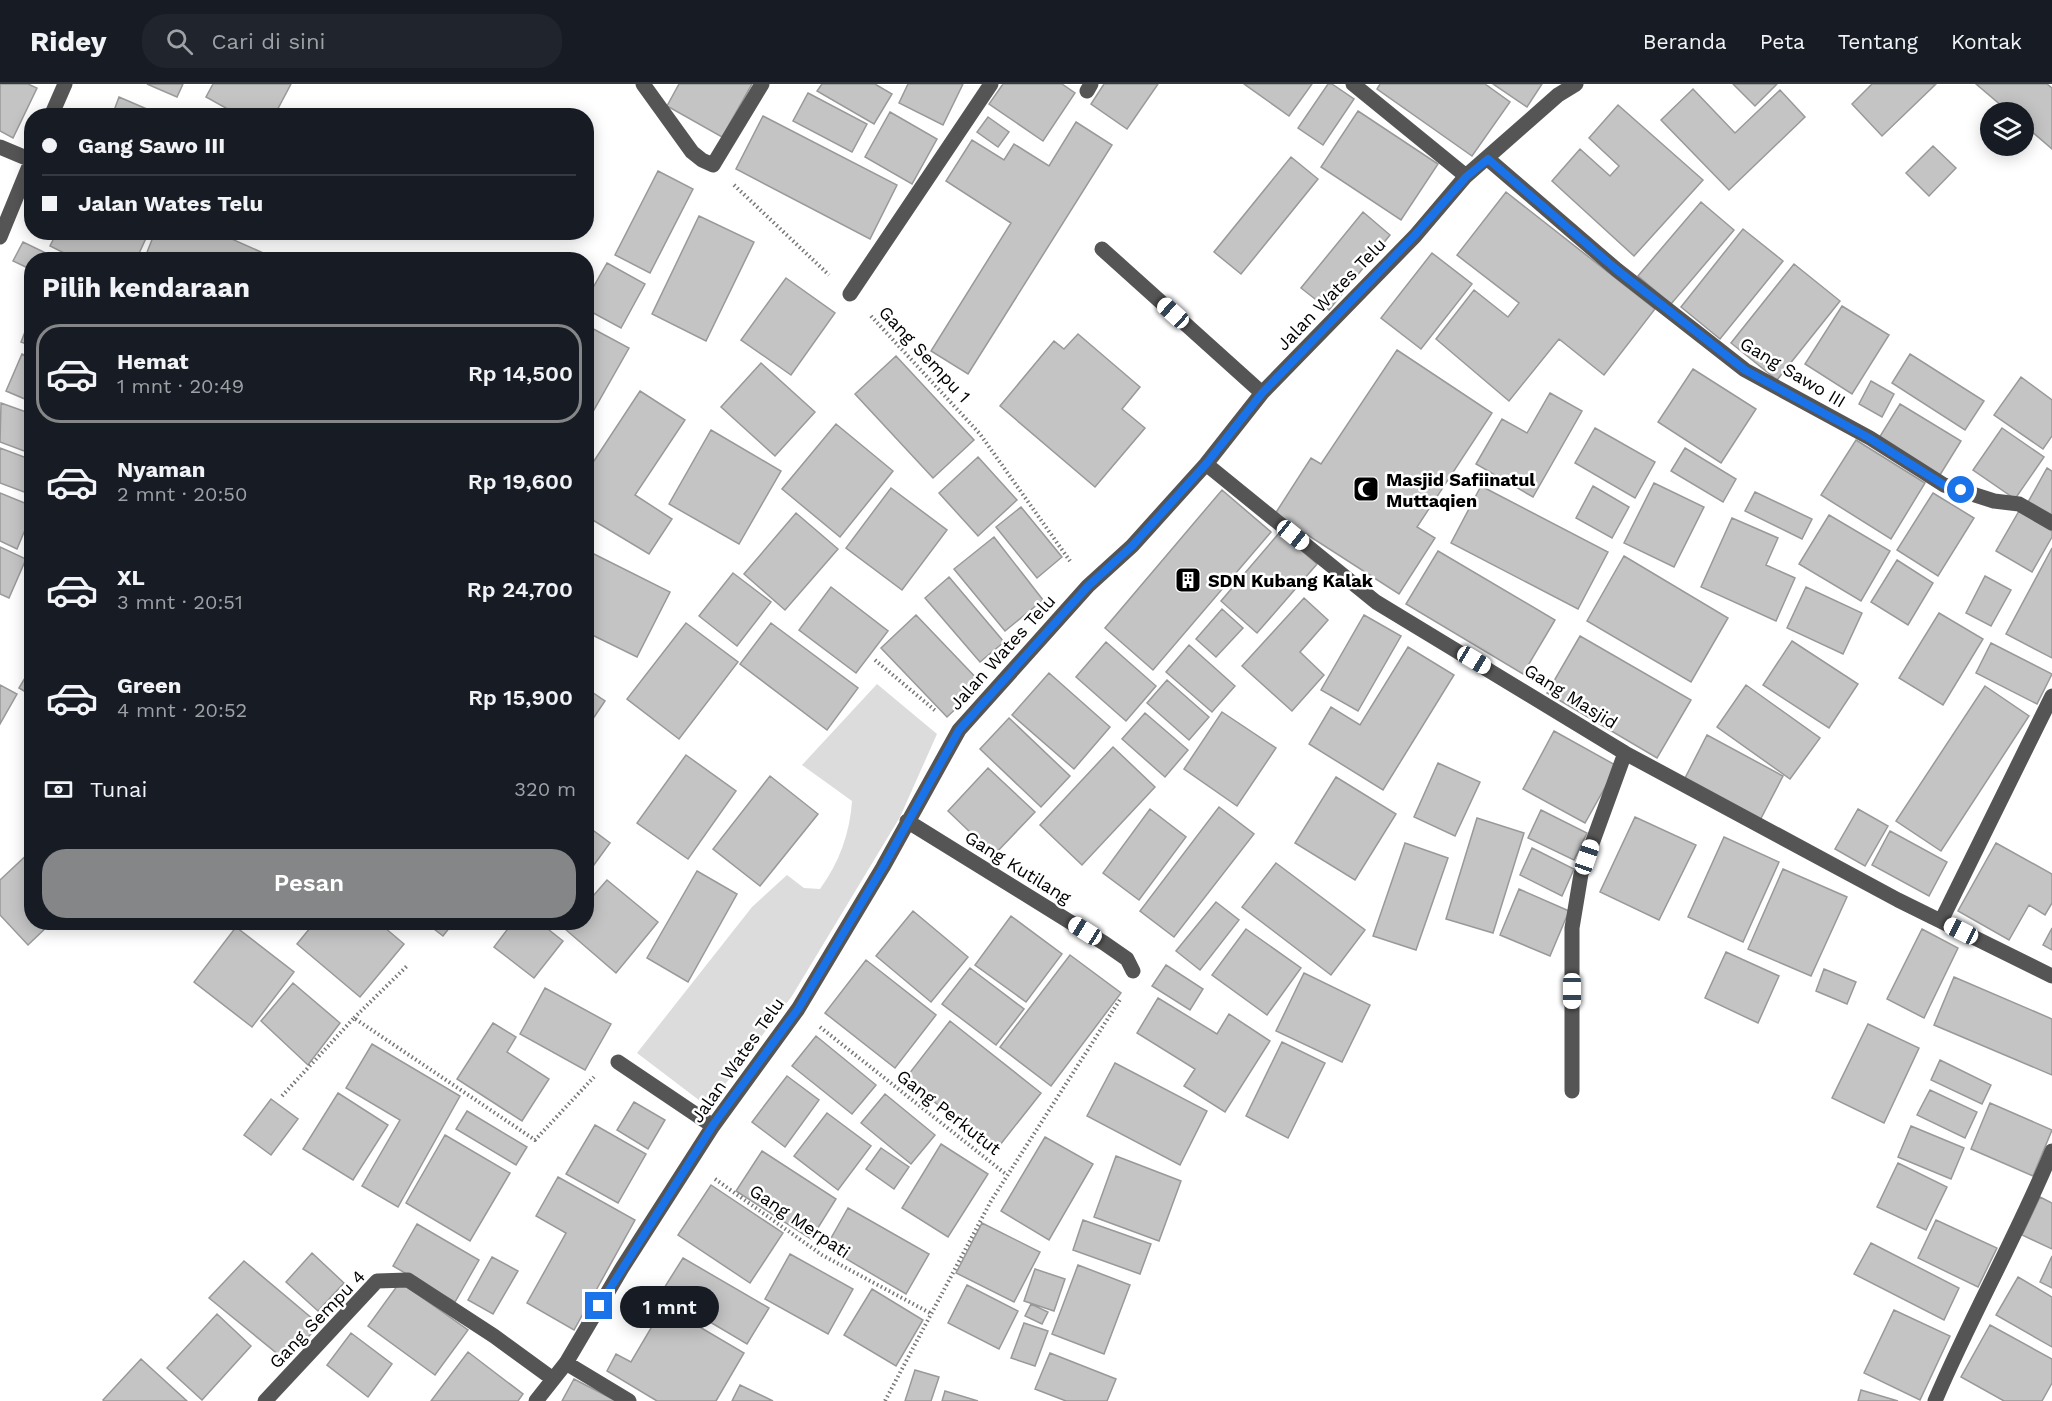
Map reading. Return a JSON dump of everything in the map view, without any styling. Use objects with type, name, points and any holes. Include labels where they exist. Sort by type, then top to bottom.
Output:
[{"type":"street","points":[[54,108],[65,84]]},
{"type":"street","points":[[644,84],[692,152],[713,165],[762,84]]},
{"type":"street","points":[[850,294],[991,84]]},
{"type":"street","points":[[1353,84],[1466,177]]},
{"type":"street","name":"Jalan Wates Telu","points":[[536,1401],[566,1363],[622,1268],[713,1125],[798,1009],[883,867],[959,730],[1088,586],[1132,546],[1206,464],[1262,393],[1414,236],[1466,177],[1558,95],[1576,84]]},
{"type":"street","points":[[0,147],[24,156]]},
{"type":"street","name":"Gang Sawo III","points":[[1488,159],[1617,270],[1745,370],[1869,438],[1944,485],[1994,501],[2019,504],[2052,523]]},
{"type":"street","points":[[0,237],[24,177]]},
{"type":"street","points":[[1102,249],[1262,393]]},
{"type":"street","name":"Gang Masjid","points":[[1206,464],[1376,602],[1625,753],[1941,921],[2052,976]]},
{"type":"street","points":[[1941,921],[2052,696]]},
{"type":"street","points":[[1572,1091],[1572,928],[1581,874],[1625,753]]},
{"type":"street","name":"Gang Kutilang","points":[[907,821],[1104,943],[1127,960],[1133,971]]},
{"type":"street","points":[[618,1062],[713,1125]]},
{"type":"street","points":[[1935,1401],[1953,1359],[2029,1206],[2052,1150]]},
{"type":"street","name":"Gang Sempu 4","points":[[265,1401],[377,1281],[393,1279],[408,1280],[495,1336],[553,1379]]},
{"type":"street","points":[[566,1363],[629,1401]]},
{"type":"path","name":"Gang Sempu 1","points":[[713,165],[850,294],[980,434],[1088,586]]},
{"type":"path","points":[[875,660],[959,730]]},
{"type":"path","points":[[282,1096],[354,1018],[408,965]]},
{"type":"path","name":"Gang Perkutut","points":[[798,1009],[1007,1176],[1132,981],[1133,971]]},
{"type":"path","points":[[354,1018],[535,1140],[605,1065],[618,1062]]},
{"type":"path","name":"Gang Merpati","points":[[691,1161],[822,1255],[930,1313]]},
{"type":"path","points":[[885,1401],[930,1313],[1007,1176]]},
{"type":"shaded area","points":[[877,684],[937,734],[900,817],[792,996],[708,1107],[637,1053],[752,907],[787,875],[804,888],[820,889],[827,879],[846,836],[852,801],[802,765]]},
{"type":"building","points":[[0,84],[28,84],[37,88],[27,108],[24,108],[24,115],[13,138],[0,131]]},
{"type":"building","points":[[147,84],[183,84],[177,97]]},
{"type":"building","points":[[213,84],[291,84],[278,108],[226,108],[206,97]]},
{"type":"building","points":[[679,84],[752,84],[722,137],[667,106]]},
{"type":"building","points":[[822,84],[875,84],[892,94],[874,124],[817,91]]},
{"type":"building","points":[[908,84],[963,84],[943,125],[899,103]]},
{"type":"building","points":[[1003,84],[1062,84],[1075,93],[1043,141],[989,104]]},
{"type":"building","points":[[1104,84],[1158,84],[1127,129],[1091,104]]},
{"type":"building","points":[[1244,84],[1312,84],[1289,116]]},
{"type":"building","points":[[1328,84],[1332,84],[1354,99],[1323,145],[1298,128]]},
{"type":"building","points":[[1380,84],[1485,84],[1510,102],[1472,156],[1377,89]]},
{"type":"building","points":[[1493,84],[1542,84],[1527,107]]},
{"type":"building","points":[[1733,84],[1777,84],[1755,106]]},
{"type":"building","points":[[1872,84],[1936,84],[1882,136],[1852,104]]},
{"type":"building","points":[[1976,84],[2047,84],[2052,88],[2052,149],[2034,134],[2034,102],[1997,102]]},
{"type":"building","points":[[1693,89],[1735,133],[1780,90],[1805,117],[1729,190],[1661,120]]},
{"type":"building","points":[[808,93],[867,124],[852,152],[793,121]]},
{"type":"building","points":[[119,97],[144,108],[115,108]]},
{"type":"building","points":[[1618,105],[1703,180],[1634,256],[1552,181],[1580,149],[1610,176],[1619,166],[1589,138]]},
{"type":"building","points":[[1358,111],[1438,164],[1401,220],[1321,167]]},
{"type":"building","points":[[890,112],[937,139],[912,184],[865,157]]},
{"type":"building","points":[[763,116],[897,185],[870,239],[736,169]]},
{"type":"building","points":[[988,117],[1009,132],[998,147],[977,132]]},
{"type":"building","points":[[1076,122],[1112,145],[968,374],[931,351],[1011,223],[946,181],[972,140],[1004,160],[1014,144],[1049,166]]},
{"type":"building","points":[[1933,146],[1956,168],[1929,196],[1906,173]]},
{"type":"building","points":[[1291,157],[1318,179],[1241,274],[1214,252]]},
{"type":"building","points":[[658,171],[693,189],[650,273],[615,255]]},
{"type":"building","points":[[1506,192],[1655,309],[1604,375],[1559,339],[1509,401],[1436,339],[1474,290],[1508,317],[1519,303],[1457,255]]},
{"type":"building","points":[[1701,202],[1734,230],[1671,304],[1638,276]]},
{"type":"building","points":[[1363,212],[1390,235],[1329,310],[1301,288]]},
{"type":"building","points":[[699,216],[754,242],[706,341],[652,314]]},
{"type":"building","points":[[1743,229],[1783,261],[1720,339],[1681,307]]},
{"type":"building","points":[[53,240],[145,240],[140,252],[62,252],[50,246]]},
{"type":"building","points":[[152,240],[234,240],[261,252],[147,252]]},
{"type":"building","points":[[23,242],[44,252],[24,252],[24,266],[13,261]]},
{"type":"building","points":[[1432,253],[1472,284],[1421,349],[1381,318]]},
{"type":"building","points":[[607,263],[645,284],[621,328],[594,313],[594,286]]},
{"type":"building","points":[[1794,264],[1840,301],[1777,380],[1731,343]]},
{"type":"building","points":[[786,278],[835,313],[791,375],[741,340]]},
{"type":"building","points":[[1842,306],[1889,335],[1852,394],[1805,364]]},
{"type":"building","points":[[594,329],[629,348],[594,410]]},
{"type":"building","points":[[1078,334],[1140,387],[1122,409],[1145,428],[1095,487],[1000,406],[1054,341],[1064,349]]},
{"type":"building","name":"Masjid Safiinatul Muttaqien","points":[[1397,350],[1492,413],[1417,527],[1435,538],[1399,594],[1275,514],[1311,458],[1321,464]]},
{"type":"building","points":[[22,354],[24,355],[24,399],[6,391]]},
{"type":"building","points":[[1910,354],[1984,401],[1965,430],[1892,383]]},
{"type":"building","points":[[896,356],[974,440],[933,478],[855,394]]},
{"type":"building","points":[[761,363],[815,412],[775,456],[721,407]]},
{"type":"building","points":[[1693,369],[1756,409],[1721,463],[1658,422]]},
{"type":"building","points":[[2021,377],[2052,400],[2052,436],[2043,449],[1994,415]]},
{"type":"building","points":[[1871,381],[1894,394],[1882,417],[1859,404]]},
{"type":"building","points":[[640,391],[685,420],[635,495],[672,519],[649,554],[594,521],[594,461]]},
{"type":"building","points":[[1550,393],[1582,411],[1533,497],[1476,464],[1502,419],[1527,433]]},
{"type":"building","points":[[1,403],[24,411],[24,451],[0,442]]},
{"type":"building","points":[[1900,404],[1961,441],[1940,475],[1879,438]]},
{"type":"building","points":[[836,424],[893,471],[840,537],[782,489]]},
{"type":"building","points":[[1595,428],[1655,462],[1635,498],[1575,463]]},
{"type":"building","points":[[2002,428],[2044,457],[2015,499],[1973,470]]},
{"type":"building","points":[[711,430],[781,471],[739,544],[669,504]]},
{"type":"building","points":[[1856,440],[1925,483],[1891,539],[1821,495]]},
{"type":"building","points":[[0,448],[24,457],[24,492],[0,483]]},
{"type":"building","points":[[1685,448],[1736,479],[1723,502],[1671,471]]},
{"type":"building","points":[[978,457],[1017,500],[978,536],[939,493]]},
{"type":"building","points":[[2047,468],[2052,471],[2052,518],[2027,504]]},
{"type":"building","points":[[1654,483],[1704,507],[1674,567],[1624,543]]},
{"type":"building","points":[[1481,486],[1608,552],[1578,609],[1451,543]]},
{"type":"building","points":[[1593,486],[1629,507],[1612,538],[1576,518]]},
{"type":"building","points":[[891,488],[947,530],[902,590],[846,548]]},
{"type":"building","name":"SDN Kubang Kalak","points":[[1222,490],[1271,532],[1153,670],[1105,628]]},
{"type":"building","points":[[1755,492],[1812,519],[1802,539],[1745,511]]},
{"type":"building","points":[[0,493],[24,503],[24,532],[17,549],[0,541]]},
{"type":"building","points":[[1933,493],[1974,518],[1938,576],[1897,550]]},
{"type":"building","points":[[1021,507],[1062,557],[1037,578],[996,527]]},
{"type":"building","points":[[2019,511],[2052,531],[2052,537],[2032,572],[1996,551]]},
{"type":"building","points":[[796,513],[838,549],[785,610],[744,574]]},
{"type":"building","points":[[1829,515],[1890,551],[1861,601],[1799,564]]},
{"type":"building","points":[[1732,518],[1778,538],[1766,565],[1795,578],[1776,621],[1701,587]]},
{"type":"building","points":[[1280,532],[1317,564],[1257,633],[1221,601]]},
{"type":"building","points":[[994,537],[1043,600],[1005,631],[954,569]]},
{"type":"building","points":[[0,547],[24,558],[24,564],[9,598],[0,594]]},
{"type":"building","points":[[2052,548],[2052,658],[2006,634]]},
{"type":"building","points":[[1438,551],[1555,620],[1523,674],[1406,604]]},
{"type":"building","points":[[594,554],[670,592],[637,657],[594,636]]},
{"type":"building","points":[[1624,556],[1728,618],[1691,682],[1587,621]]},
{"type":"building","points":[[1897,560],[1933,583],[1908,625],[1871,602]]},
{"type":"building","points":[[733,573],[771,602],[737,646],[699,616]]},
{"type":"building","points":[[1985,576],[2011,590],[1991,626],[1966,613]]},
{"type":"building","points":[[949,577],[1004,642],[980,662],[925,598]]},
{"type":"building","points":[[831,587],[888,631],[856,673],[799,630]]},
{"type":"building","points":[[1806,587],[1862,613],[1843,654],[1787,628]]},
{"type":"building","points":[[1304,598],[1328,620],[1300,652],[1324,675],[1292,711],[1242,666]]},
{"type":"building","points":[[1222,609],[1243,628],[1216,657],[1196,639]]},
{"type":"building","points":[[1939,613],[1983,639],[1943,705],[1899,678]]},
{"type":"building","points":[[916,615],[982,684],[947,717],[881,648]]},
{"type":"building","points":[[1364,615],[1401,636],[1358,711],[1321,690]]},
{"type":"building","points":[[686,623],[738,662],[679,739],[627,699]]},
{"type":"building","points":[[771,623],[858,688],[827,730],[740,664]]},
{"type":"building","points":[[1580,636],[1691,700],[1657,758],[1547,693]]},
{"type":"building","points":[[1792,641],[1858,684],[1829,728],[1763,685]]},
{"type":"building","points":[[1106,642],[1156,686],[1126,721],[1076,677]]},
{"type":"building","points":[[1991,643],[2052,674],[2037,704],[1976,673]]},
{"type":"building","points":[[1189,645],[1235,686],[1212,712],[1166,672]]},
{"type":"building","points":[[1408,647],[1454,675],[1383,790],[1309,744],[1331,707],[1360,725]]},
{"type":"building","points":[[1049,673],[1110,727],[1074,769],[1012,715]]},
{"type":"building","points":[[24,680],[24,691],[19,688]]},
{"type":"building","points":[[1167,680],[1209,717],[1189,740],[1147,703]]},
{"type":"building","points":[[0,685],[17,694],[0,724]]},
{"type":"building","points":[[1746,685],[1820,738],[1790,779],[1717,727]]},
{"type":"building","points":[[1985,686],[2029,716],[1941,851],[1896,821]]},
{"type":"building","points":[[594,693],[605,701],[594,717]]},
{"type":"building","points":[[1222,712],[1276,748],[1237,806],[1184,769]]},
{"type":"building","points":[[1145,713],[1188,750],[1165,777],[1122,739]]},
{"type":"building","points":[[1009,718],[1070,776],[1041,807],[980,749]]},
{"type":"building","points":[[1554,731],[1617,766],[1585,823],[1523,789]]},
{"type":"building","points":[[1707,735],[1783,776],[1758,824],[1682,784]]},
{"type":"building","points":[[1113,747],[1155,787],[1082,865],[1040,825]]},
{"type":"building","points":[[686,755],[736,791],[688,859],[637,823]]},
{"type":"building","points":[[1438,763],[1480,782],[1455,836],[1414,817]]},
{"type":"building","points":[[988,768],[1035,812],[994,855],[948,811]]},
{"type":"building","points":[[770,776],[818,814],[760,886],[713,849]]},
{"type":"building","points":[[1336,777],[1396,814],[1355,880],[1295,843]]},
{"type":"building","points":[[1219,807],[1254,834],[1174,937],[1140,911]]},
{"type":"building","points":[[1150,809],[1186,837],[1139,900],[1103,873]]},
{"type":"building","points":[[1858,809],[1888,826],[1865,866],[1835,849]]},
{"type":"building","points":[[1541,810],[1587,833],[1574,860],[1528,838]]},
{"type":"building","points":[[1635,817],[1696,845],[1659,920],[1600,892]]},
{"type":"building","points":[[1477,818],[1524,833],[1493,933],[1446,919]]},
{"type":"building","points":[[594,831],[610,843],[594,865]]},
{"type":"building","points":[[1890,831],[1947,862],[1929,896],[1872,865]]},
{"type":"building","points":[[1724,837],[1779,862],[1743,942],[1688,917]]},
{"type":"building","points":[[1405,843],[1448,858],[1416,950],[1373,936]]},
{"type":"building","points":[[1996,843],[2052,874],[2052,903],[2045,915],[2029,905],[2009,940],[1958,911]]},
{"type":"building","points":[[1532,848],[1574,869],[1562,896],[1520,875]]},
{"type":"building","points":[[24,858],[24,930],[44,930],[28,945],[0,915],[0,880]]},
{"type":"building","points":[[1276,863],[1365,930],[1331,975],[1242,907]]},
{"type":"building","points":[[1783,869],[1847,897],[1811,976],[1748,949]]},
{"type":"building","points":[[697,871],[737,894],[688,982],[647,958]]},
{"type":"building","points":[[607,880],[658,922],[616,973],[566,930],[594,930],[594,895]]},
{"type":"building","points":[[1519,889],[1569,911],[1550,956],[1500,935]]},
{"type":"building","points":[[1216,902],[1239,920],[1200,970],[1176,951]]},
{"type":"building","points":[[913,911],[968,957],[931,1002],[876,956]]},
{"type":"building","points":[[1011,916],[1062,954],[1026,1002],[975,965]]},
{"type":"building","points":[[2052,928],[2052,950],[2043,945]]},
{"type":"building","points":[[1246,929],[1301,968],[1267,1015],[1212,975]]},
{"type":"building","points":[[1922,929],[1958,948],[1924,1018],[1887,999]]},
{"type":"building","points":[[234,930],[240,930],[294,972],[252,1027],[194,982]]},
{"type":"building","points":[[308,930],[387,930],[404,944],[360,997],[297,944]]},
{"type":"building","points":[[435,930],[448,930],[443,936]]},
{"type":"building","points":[[507,930],[549,930],[563,941],[534,978],[494,947]]},
{"type":"building","points":[[1726,952],[1779,976],[1758,1023],[1705,998]]},
{"type":"building","points":[[1070,955],[1121,993],[1051,1086],[1000,1047]]},
{"type":"building","points":[[866,960],[936,1015],[895,1068],[825,1013]]},
{"type":"building","points":[[1166,965],[1203,989],[1190,1010],[1152,986]]},
{"type":"building","points":[[970,968],[1024,1009],[996,1045],[942,1004]]},
{"type":"building","points":[[1824,969],[1856,982],[1847,1004],[1816,991]]},
{"type":"building","points":[[1304,973],[1370,1005],[1342,1062],[1276,1031]]},
{"type":"building","points":[[1954,977],[2052,1019],[2052,1075],[1934,1025]]},
{"type":"building","points":[[293,983],[340,1023],[308,1065],[261,1021]]},
{"type":"building","points":[[545,988],[611,1024],[585,1070],[520,1034]]},
{"type":"building","points":[[1158,998],[1217,1034],[1229,1014],[1270,1041],[1225,1112],[1184,1086],[1195,1069],[1137,1033]]},
{"type":"building","points":[[950,1021],[1041,1093],[996,1150],[905,1079]]},
{"type":"building","points":[[493,1023],[516,1037],[507,1052],[549,1079],[522,1121],[457,1079]]},
{"type":"building","points":[[1868,1024],[1919,1048],[1884,1123],[1832,1098]]},
{"type":"building","points":[[816,1036],[876,1085],[852,1114],[792,1066]]},
{"type":"building","points":[[1282,1042],[1325,1063],[1288,1138],[1246,1116]]},
{"type":"building","points":[[372,1044],[460,1096],[398,1207],[362,1186],[400,1120],[346,1088]]},
{"type":"building","points":[[1940,1060],[1991,1085],[1982,1104],[1931,1080]]},
{"type":"building","points":[[1115,1063],[1207,1111],[1180,1165],[1087,1116]]},
{"type":"building","points":[[787,1076],[819,1100],[785,1147],[752,1122]]},
{"type":"building","points":[[1930,1090],[1977,1112],[1965,1138],[1917,1115]]},
{"type":"building","points":[[338,1093],[388,1125],[353,1180],[303,1149]]},
{"type":"building","points":[[885,1094],[935,1135],[911,1164],[861,1123]]},
{"type":"building","points":[[271,1099],[298,1119],[271,1155],[244,1135]]},
{"type":"building","points":[[634,1102],[665,1120],[648,1149],[617,1130]]},
{"type":"building","points":[[1990,1103],[2052,1130],[2033,1176],[1971,1149]]},
{"type":"building","points":[[467,1111],[527,1147],[516,1165],[456,1129]]},
{"type":"building","points":[[827,1113],[871,1146],[838,1190],[794,1156]]},
{"type":"building","points":[[595,1125],[646,1154],[618,1203],[566,1174]]},
{"type":"building","points":[[1911,1126],[1964,1148],[1951,1179],[1898,1157]]},
{"type":"building","points":[[445,1135],[510,1173],[470,1241],[406,1203]]},
{"type":"building","points":[[1045,1137],[1093,1164],[1049,1240],[1001,1211]]},
{"type":"building","points":[[941,1144],[988,1174],[948,1237],[902,1208]]},
{"type":"building","points":[[881,1148],[909,1167],[894,1189],[866,1169]]},
{"type":"building","points":[[762,1151],[836,1199],[811,1239],[736,1191]]},
{"type":"building","points":[[1116,1156],[1181,1181],[1159,1241],[1094,1217]]},
{"type":"building","points":[[1898,1163],[1947,1187],[1926,1230],[1877,1207]]},
{"type":"building","points":[[558,1177],[635,1220],[574,1330],[527,1303],[566,1233],[536,1216]]},
{"type":"building","points":[[711,1185],[783,1233],[750,1283],[678,1235]]},
{"type":"building","points":[[2040,1197],[2052,1203],[2052,1249],[2022,1235]]},
{"type":"building","points":[[848,1208],[929,1254],[906,1294],[826,1247]]},
{"type":"building","points":[[1083,1220],[1151,1244],[1140,1274],[1073,1250]]},
{"type":"building","points":[[1936,1220],[1997,1248],[1978,1287],[1918,1258]]},
{"type":"building","points":[[982,1223],[1040,1252],[1014,1302],[956,1273]]},
{"type":"building","points":[[417,1224],[479,1260],[455,1302],[393,1266]]},
{"type":"building","points":[[1871,1243],[1959,1288],[1944,1320],[1854,1274]]},
{"type":"building","points":[[312,1253],[344,1283],[318,1311],[286,1282]]},
{"type":"building","points":[[790,1254],[853,1289],[828,1334],[765,1299]]},
{"type":"building","points":[[2052,1256],[2052,1288],[2040,1282]]},
{"type":"building","points":[[492,1257],[518,1271],[493,1314],[468,1300]]},
{"type":"building","points":[[683,1258],[769,1308],[747,1344],[661,1293]]},
{"type":"building","points":[[244,1261],[320,1325],[285,1360],[209,1298]]},
{"type":"building","points":[[1078,1265],[1130,1285],[1104,1354],[1052,1334]]},
{"type":"building","points":[[1035,1269],[1065,1279],[1054,1311],[1024,1301]]},
{"type":"building","points":[[2018,1277],[2052,1297],[2052,1347],[1996,1315]]},
{"type":"building","points":[[400,1282],[468,1330],[435,1375],[368,1326]]},
{"type":"building","points":[[967,1285],[1018,1311],[999,1349],[948,1323]]},
{"type":"building","points":[[872,1289],[923,1320],[896,1366],[844,1335]]},
{"type":"building","points":[[1031,1304],[1048,1312],[1042,1324],[1025,1316]]},
{"type":"building","points":[[664,1306],[744,1353],[716,1401],[657,1401],[607,1371],[616,1354],[631,1362]]},
{"type":"building","points":[[1894,1310],[1950,1336],[1920,1400],[1864,1373]]},
{"type":"building","points":[[217,1314],[251,1346],[202,1400],[167,1368]]},
{"type":"building","points":[[1024,1323],[1048,1331],[1035,1366],[1011,1358]]},
{"type":"building","points":[[1990,1325],[2052,1359],[2052,1383],[2042,1401],[2004,1401],[1961,1377]]},
{"type":"building","points":[[351,1333],[392,1364],[368,1397],[327,1365]]},
{"type":"building","points":[[468,1352],[523,1394],[518,1401],[431,1401]]},
{"type":"building","points":[[1050,1353],[1116,1379],[1107,1401],[1066,1401],[1035,1389]]},
{"type":"building","points":[[141,1359],[187,1401],[104,1401]]},
{"type":"building","points":[[915,1370],[939,1377],[931,1401],[905,1401]]},
{"type":"building","points":[[574,1379],[616,1401],[562,1401]]},
{"type":"building","points":[[740,1385],[773,1401],[732,1401]]},
{"type":"building","points":[[1861,1390],[1898,1401],[1858,1401]]},
{"type":"building","points":[[945,1391],[978,1401],[942,1401]]},
{"type":"place","name":"Masjid Safiinatul Muttaqien","points":[[1366,489]]},
{"type":"place","name":"SDN Kubang Kalak","points":[[1188,580]]},
{"type":"route","points":[[599,1306],[713,1125],[798,1009],[883,867],[959,730],[1088,586],[1132,546],[1206,464],[1262,393],[1414,236],[1466,177],[1488,159],[1617,270],[1745,370],[1869,438],[1944,485],[1961,490]]}]
